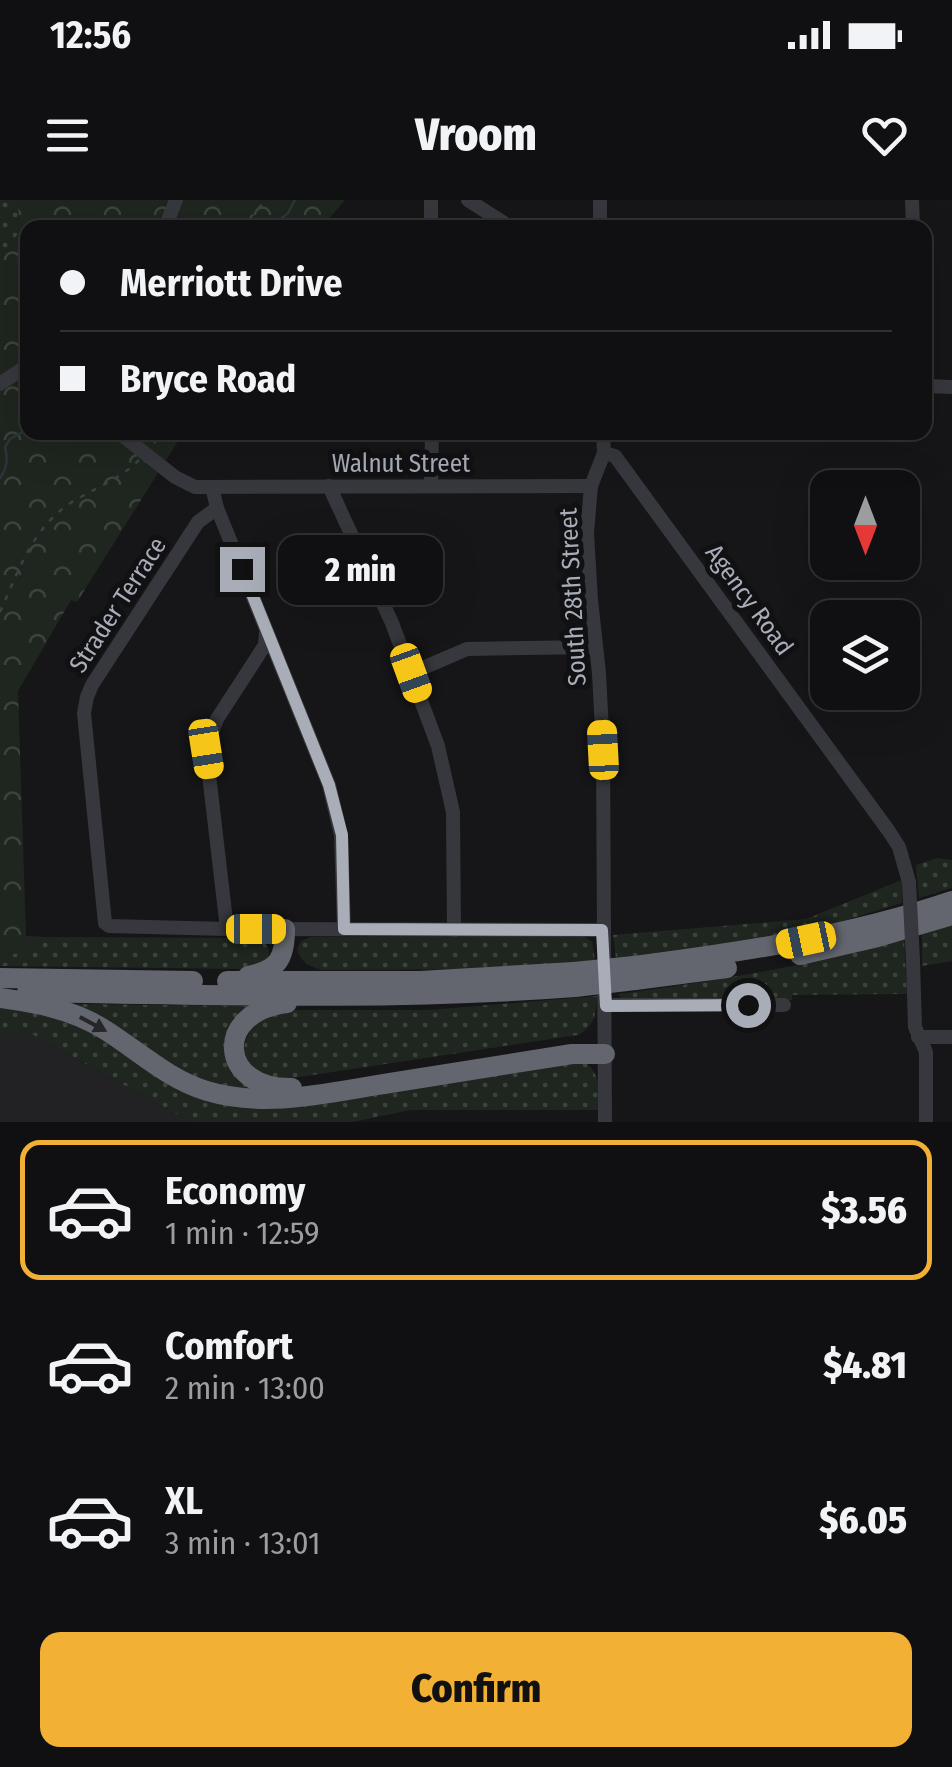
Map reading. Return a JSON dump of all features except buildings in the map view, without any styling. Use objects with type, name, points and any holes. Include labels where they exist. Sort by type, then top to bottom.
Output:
[{"type":"highway","points":[[635,973],[814,938],[952,900]]},
{"type":"highway","points":[[0,995],[341,990],[458,980],[575,979],[740,966],[831,949],[952,915]]},
{"type":"highway","points":[[285,939],[291,961],[341,990]]},
{"type":"highway","points":[[226,981],[272,968],[285,939]]},
{"type":"highway","points":[[0,978],[226,981],[341,990]]},
{"type":"highway","points":[[341,990],[277,1004],[250,1015],[240,1025],[235,1039],[240,1067],[270,1087],[294,1088],[564,1046],[605,1048]]},
{"type":"highway","points":[[0,995],[82,1017],[172,1076],[205,1090],[246,1099],[295,1097],[605,1048]]},
{"type":"street","points":[[468,200],[499,220]]},
{"type":"street","points":[[136,440],[186,483],[212,487],[217,508],[329,785],[342,835],[344,929]]},
{"type":"street","points":[[432,440],[432,486]]},
{"type":"street","name":"South 28th Street","points":[[603,440],[604,453],[591,486],[587,533],[603,750],[605,1122]]},
{"type":"street","name":"Agency Road","points":[[604,453],[615,456],[899,848],[909,882],[915,1027],[926,1052],[926,1122]]},
{"type":"street","points":[[328,486],[392,623],[438,746],[453,812],[454,930]]},
{"type":"street","name":"Walnut Street","points":[[212,487],[591,486]]},
{"type":"street","name":"Strader Terrace","points":[[217,508],[198,522],[102,669],[87,697],[84,713],[104,923],[228,929]]},
{"type":"street","points":[[267,630],[265,645],[217,720],[206,749],[228,929],[285,939],[344,929],[602,930]]},
{"type":"street","points":[[411,673],[467,649],[595,647]]},
{"type":"street","points":[[606,1006],[784,1005]]},
{"type":"street","points":[[918,1037],[952,1037]]},
{"type":"path","points":[[248,220],[266,200]]},
{"type":"path","points":[[0,612],[31,543],[43,527],[77,499],[130,470],[156,440]]},
{"type":"shaded area","points":[[0,1033],[30,1033],[191,1122],[0,1122]]},
{"type":"green space","points":[[0,200],[18,200],[19,233],[0,259]]},
{"type":"green space","points":[[18,200],[345,200],[328,220],[20,220],[20,440],[179,440],[77,602],[71,600],[18,691],[26,936],[45,937],[27,953],[0,954],[0,259],[19,232]]},
{"type":"green space","points":[[937,858],[952,860],[952,888],[919,898],[916,865]]},
{"type":"green space","points":[[902,880],[902,903],[839,922],[755,940],[616,959],[613,935],[806,919]]},
{"type":"green space","points":[[952,924],[952,961],[922,966],[922,934]]},
{"type":"green space","points":[[45,937],[251,938],[263,940],[269,958],[242,969],[0,966],[0,954],[26,953]]},
{"type":"green space","points":[[311,937],[585,937],[592,942],[595,960],[516,969],[322,970],[306,963],[297,949],[301,941]]},
{"type":"green space","points":[[904,939],[907,994],[792,995],[792,1000],[622,999],[618,994],[762,972]]},
{"type":"green space","points":[[597,996],[594,1019],[578,1035],[286,1079],[253,1069],[244,1055],[255,1022],[289,1010],[429,1010]]},
{"type":"green space","points":[[0,1005],[31,1009],[93,1032],[196,1096],[583,1061],[596,1077],[598,1110],[410,1110],[353,1122],[191,1122],[30,1033],[0,1033]]},
{"type":"green space","points":[[253,1006],[228,1044],[267,1093],[178,1073],[72,1007]]},
{"type":"waterway","points":[[280,220],[295,200]]},
{"type":"waterway","points":[[0,478],[6,464],[5,447],[20,433]]},
{"type":"route","points":[[242,569],[329,785],[342,835],[344,929],[602,930],[606,1006],[748,1005]]}]
